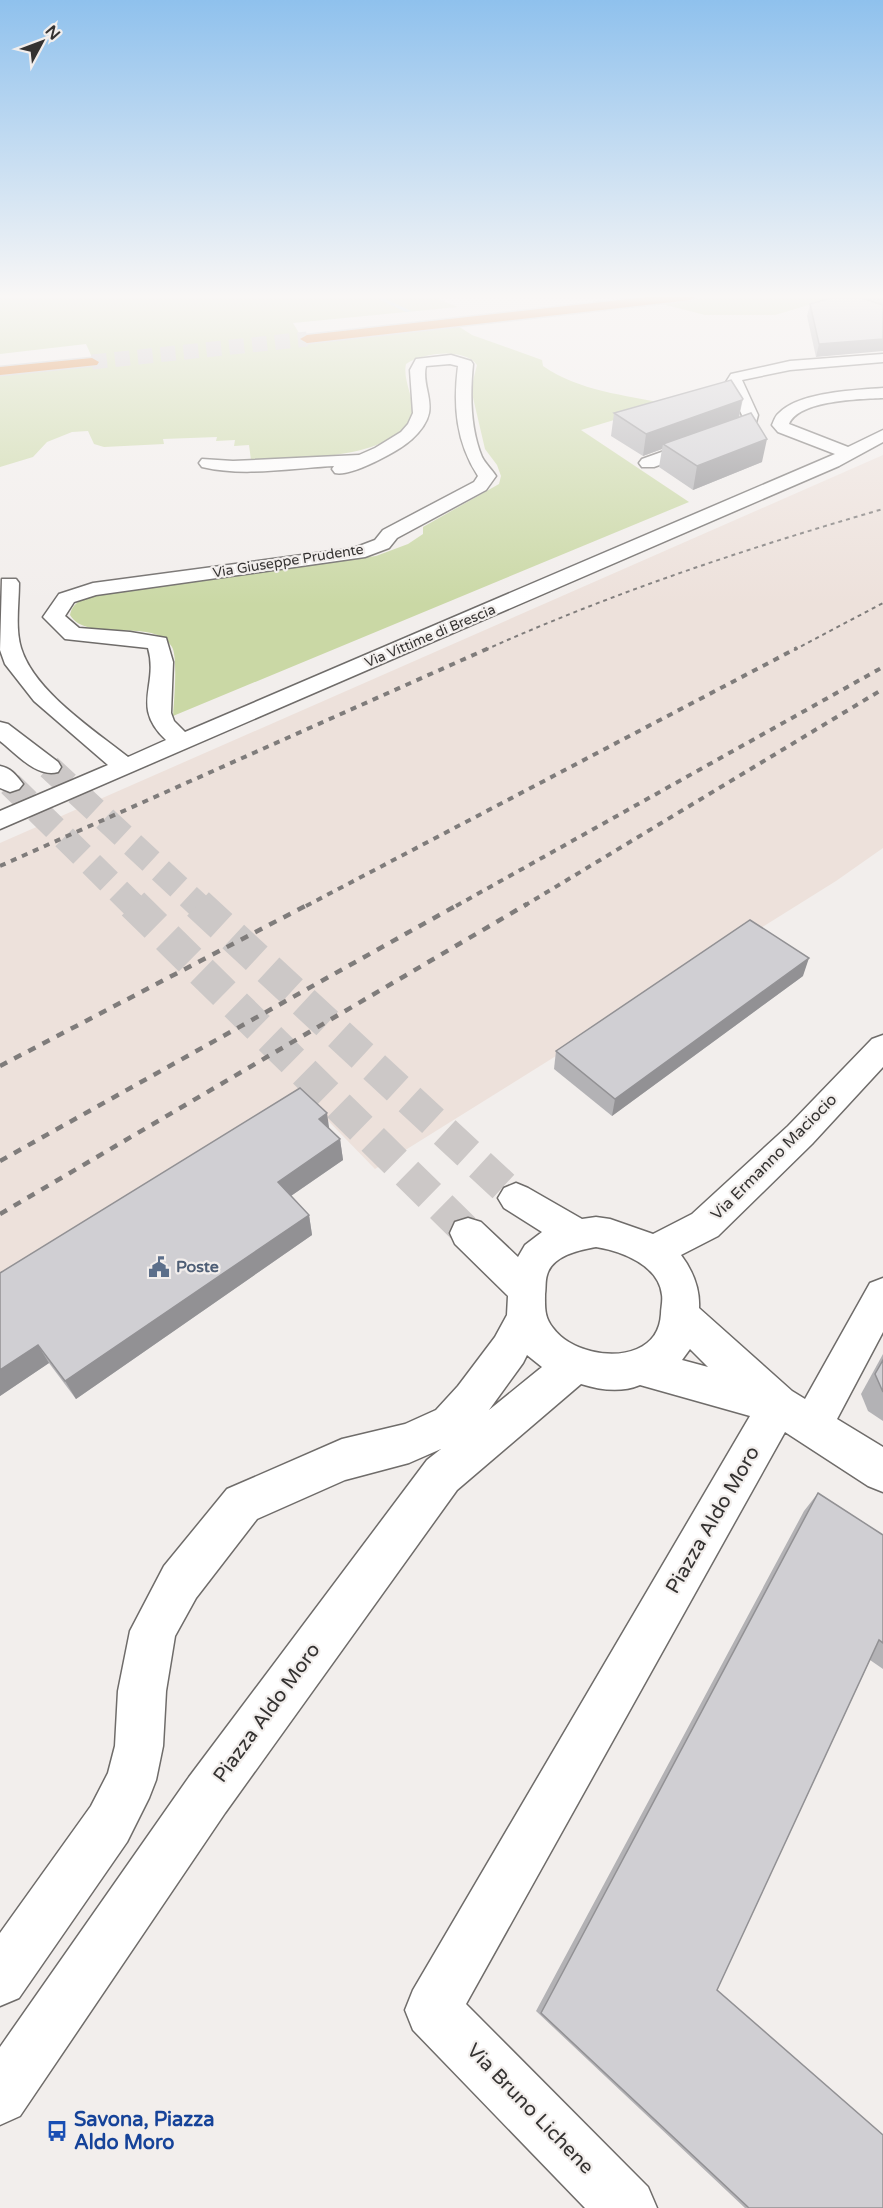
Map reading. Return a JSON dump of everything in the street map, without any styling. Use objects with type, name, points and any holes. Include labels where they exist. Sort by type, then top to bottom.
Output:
[{"type":"street","name":"Via Giuseppe Prudente","points":[[341,469],[378,453],[406,436],[418,421],[421,399]]},
{"type":"street","name":"Via Giuseppe Prudente","points":[[182,742],[167,728],[159,714],[164,659],[158,643],[130,638],[73,634],[54,617],[66,598],[93,589],[358,553],[382,544],[390,534],[480,486],[487,476],[474,457],[464,415],[463,399]]},
{"type":"street","points":[[648,463],[748,427],[750,402],[748,399]]},
{"type":"street","points":[[825,399],[784,415],[780,425],[784,429],[855,452]]},
{"type":"street","name":"Via Vittime di Brescia","points":[[0,820],[855,452],[883,435]]},
{"type":"street","name":"Via Vittime di Brescia","points":[[855,452],[883,445]]},
{"type":"street","points":[[208,463],[233,466],[358,460]]},
{"type":"street","points":[[9,583],[10,647],[17,666],[32,686],[125,767]]},
{"type":"street","points":[[0,729],[49,767]]},
{"type":"street","name":"Via Ermanno Maciocio","points":[[653,1252],[705,1225],[800,1135],[883,1047]]},
{"type":"street","points":[[516,1198],[576,1234]]},
{"type":"street","points":[[0,1979],[109,1824],[131,1780],[139,1746],[142,1691],[153,1631],[180,1582],[242,1504],[342,1460],[409,1443],[450,1424],[472,1400],[509,1350],[525,1302],[530,1269],[541,1253],[557,1241],[576,1234],[596,1232],[617,1234],[636,1241],[653,1252],[671,1271],[680,1293],[682,1317],[676,1339],[662,1356],[643,1368],[621,1374],[597,1373],[573,1366],[552,1353],[536,1336],[525,1302],[468,1233]]},
{"type":"street","points":[[795,1415],[883,1295]]},
{"type":"street","points":[[682,1317],[795,1415],[883,1471]]},
{"type":"street","name":"Piazza Aldo Moro","points":[[0,2096],[207,1795],[442,1475],[573,1366]]},
{"type":"street","points":[[643,1368],[795,1415]]},
{"type":"street","name":"Piazza Aldo Moro","points":[[433,2010],[795,1415]]},
{"type":"street","name":"Via Bruno Lichene","points":[[433,2010],[627,2208]]},
{"type":"shaded area","points":[[883,455],[883,848],[836,881],[375,1169],[309,1101],[0,1292],[0,843]]},
{"type":"green space","points":[[0,399],[411,399],[413,406],[411,418],[400,432],[362,450],[338,454],[251,460],[249,445],[234,446],[235,440],[216,441],[217,437],[163,439],[164,444],[104,447],[94,444],[88,431],[72,432],[47,442],[33,457],[0,467]]},
{"type":"green space","points":[[473,399],[643,399],[667,404],[581,430],[689,502],[173,716],[174,652],[163,638],[137,631],[91,628],[79,623],[70,615],[78,602],[93,595],[376,556],[408,544],[423,534],[423,527],[499,484],[501,476],[497,465],[485,449]]},
{"type":"building","points":[[663,399],[743,399],[646,434],[614,413]]},
{"type":"building","points":[[751,413],[767,439],[697,466],[663,444]]},
{"type":"building","points":[[750,920],[809,958],[615,1099],[556,1051]]},
{"type":"building","name":"Poste","points":[[300,1088],[327,1113],[319,1119],[340,1139],[278,1182],[309,1215],[65,1381],[38,1345],[0,1370],[0,1273]]},
{"type":"building","points":[[883,1360],[883,1392],[875,1374]]},
{"type":"building","points":[[818,1493],[883,1535],[883,1643],[879,1640],[717,1990],[883,2135],[883,2208],[749,2208],[541,2013]]},
{"type":"tunnel","points":[[49,767],[199,906]]},
{"type":"tunnel","points":[[10,784],[134,906]]},
{"type":"tunnel","points":[[133,904],[468,1233]]},
{"type":"tunnel","points":[[198,904],[516,1198]]},
{"type":"railway","points":[[485,650],[583,609],[682,572],[883,509]]},
{"type":"railway","points":[[794,650],[883,603]]},
{"type":"railway","points":[[0,866],[489,648]]},
{"type":"railway","points":[[306,906],[797,648]]},
{"type":"railway","points":[[456,906],[883,667]]},
{"type":"railway","points":[[524,906],[883,689]]},
{"type":"railway","points":[[0,1066],[309,904]]},
{"type":"railway","points":[[0,1161],[459,904]]},
{"type":"railway","points":[[0,1214],[527,904]]},
{"type":"place","name":"Poste","points":[[159,1267]]},
{"type":"place","name":"Savona, Piazza Aldo Moro","points":[[57,2131]]}]
